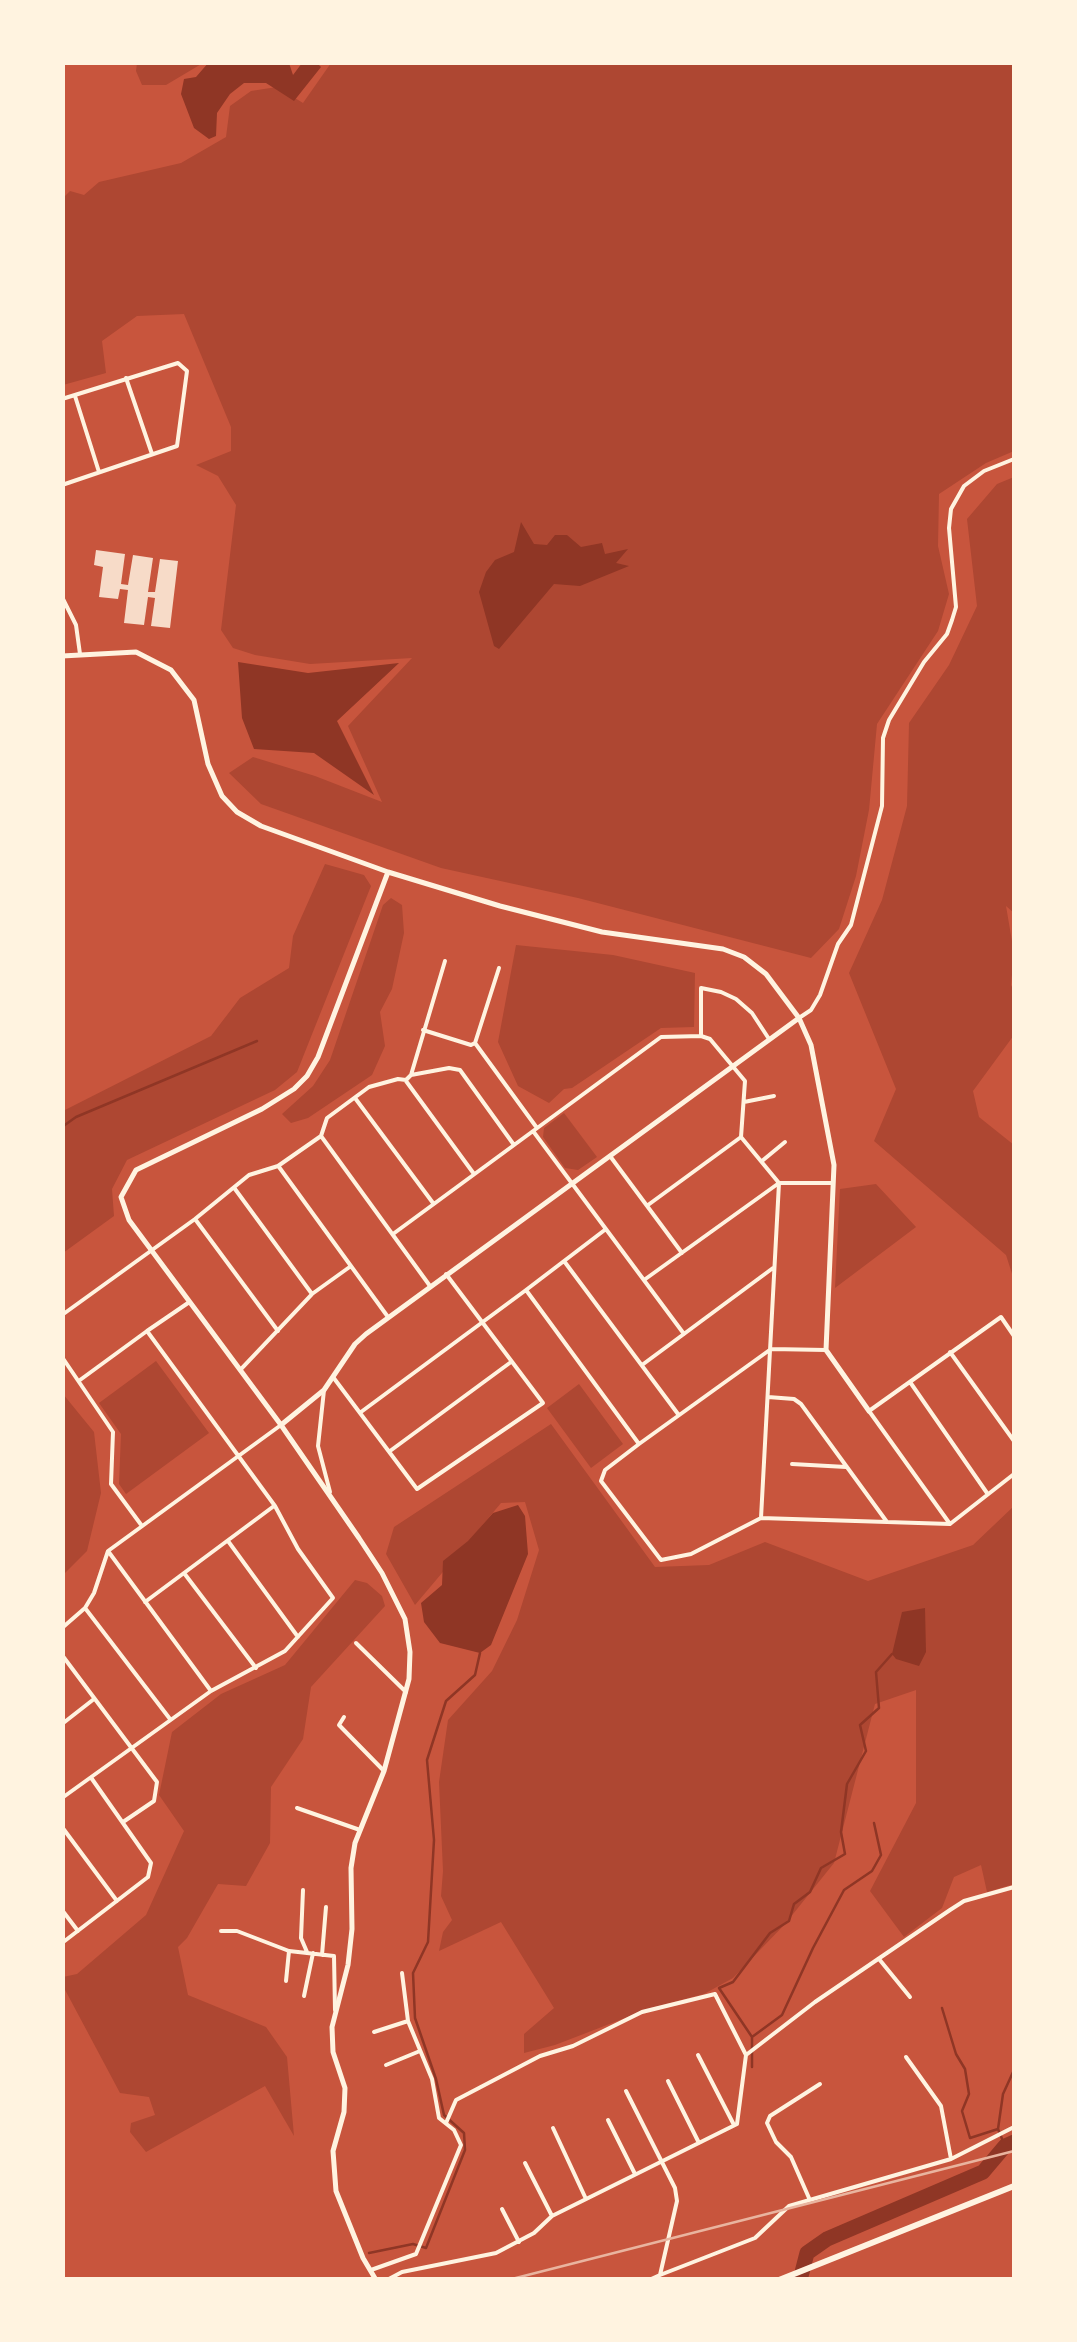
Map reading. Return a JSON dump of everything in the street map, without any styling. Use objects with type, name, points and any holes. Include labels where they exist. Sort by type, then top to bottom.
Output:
[{"type":"highway","points":[[783,2278],[1014,2186]]},
{"type":"street","points":[[62,399],[178,362],[187,372],[177,446],[62,485]]},
{"type":"street","points":[[126,378],[152,454]]},
{"type":"street","points":[[75,394],[99,472]]},
{"type":"street","points":[[62,1628],[85,1608],[94,1593],[108,1551],[324,1390],[355,1344],[811,1010],[850,925],[882,806],[883,738],[889,720],[946,634],[956,607],[949,528],[952,509],[964,486],[984,471],[1014,459]]},
{"type":"street","points":[[62,520],[62,548]]},
{"type":"street","points":[[62,597],[76,626],[80,654]]},
{"type":"street","points":[[62,656],[136,652],[171,670],[194,700],[208,764],[222,796],[261,826],[388,872],[602,932],[723,949],[744,957],[766,974],[799,1018],[811,1046],[835,1183],[826,1350],[950,1524]]},
{"type":"street","points":[[376,2280],[336,2191],[334,2151],[344,2112],[345,2088],[333,2052],[332,2027],[348,1965],[351,1868],[406,1692],[410,1652],[398,1602],[332,1496],[152,1250],[123,1208],[122,1196],[136,1170],[262,1110],[307,1076],[318,1057],[388,872]]},
{"type":"street","points":[[406,1080],[411,1075],[445,960]]},
{"type":"street","points":[[475,1043],[499,968]]},
{"type":"street","points":[[701,1036],[700,988],[736,1000],[770,1039]]},
{"type":"street","points":[[423,1030],[475,1043]]},
{"type":"street","points":[[393,1234],[661,1037],[710,1039],[744,1081],[741,1136],[780,1183],[761,1518]]},
{"type":"street","points":[[475,1043],[684,1334]]},
{"type":"street","points":[[411,1075],[449,1068],[460,1070],[514,1145]]},
{"type":"street","points":[[62,1315],[249,1175],[278,1166],[321,1136],[327,1118],[369,1087],[398,1078],[406,1080],[474,1174]]},
{"type":"street","points":[[744,1102],[774,1096]]},
{"type":"street","points":[[355,1098],[434,1203]]},
{"type":"street","points":[[321,1136],[430,1286]]},
{"type":"street","points":[[648,1205],[741,1136]]},
{"type":"street","points":[[761,1162],[785,1142]]},
{"type":"street","points":[[609,1155],[682,1253]]},
{"type":"street","points":[[278,1166],[388,1317]]},
{"type":"street","points":[[644,1280],[780,1183],[835,1183]]},
{"type":"street","points":[[234,1188],[312,1294]]},
{"type":"street","points":[[195,1219],[278,1332]]},
{"type":"street","points":[[362,1412],[606,1230]]},
{"type":"street","points":[[564,1261],[679,1416]]},
{"type":"street","points":[[240,1370],[312,1294],[351,1266]]},
{"type":"street","points":[[642,1365],[773,1268]]},
{"type":"street","points":[[334,1376],[417,1489],[543,1403],[446,1274]]},
{"type":"street","points":[[526,1290],[639,1444]]},
{"type":"street","points":[[80,1380],[190,1302]]},
{"type":"street","points":[[868,1411],[1001,1317],[1014,1336]]},
{"type":"street","points":[[62,1798],[211,1691],[285,1652],[332,1598],[275,1506],[146,1332]]},
{"type":"street","points":[[826,1350],[771,1349],[605,1470],[602,1481],[661,1560],[692,1554],[761,1518],[950,1524],[1014,1474]]},
{"type":"street","points":[[950,1352],[1014,1441]]},
{"type":"street","points":[[62,1357],[113,1432],[111,1484],[142,1526]]},
{"type":"street","points":[[390,1450],[512,1362]]},
{"type":"street","points":[[910,1382],[988,1495]]},
{"type":"street","points":[[324,1390],[318,1446],[332,1496]]},
{"type":"street","points":[[768,1397],[794,1399],[800,1404],[888,1522]]},
{"type":"street","points":[[792,1464],[846,1468]]},
{"type":"street","points":[[145,1602],[275,1506]]},
{"type":"street","points":[[228,1541],[298,1637]]},
{"type":"street","points":[[108,1551],[211,1691]]},
{"type":"street","points":[[184,1573],[256,1668]]},
{"type":"street","points":[[85,1608],[170,1719]]},
{"type":"street","points":[[356,1643],[406,1692]]},
{"type":"street","points":[[62,1654],[157,1782],[154,1800],[123,1822]]},
{"type":"street","points":[[62,1724],[94,1699]]},
{"type":"street","points":[[344,1717],[339,1724],[384,1771]]},
{"type":"street","points":[[62,1943],[148,1877],[151,1863],[90,1777]]},
{"type":"street","points":[[297,1808],[360,1830]]},
{"type":"street","points":[[62,1827],[117,1901]]},
{"type":"street","points":[[746,2055],[964,1901],[1014,1887]]},
{"type":"street","points":[[302,1890],[302,1938],[310,1952],[304,1996]]},
{"type":"street","points":[[322,1954],[326,1908]]},
{"type":"street","points":[[62,1910],[78,1931]]},
{"type":"street","points":[[221,1931],[237,1931],[289,1951],[334,1956],[332,1988],[336,2012]]},
{"type":"street","points":[[286,1981],[289,1951]]},
{"type":"street","points":[[879,1959],[910,1997]]},
{"type":"street","points":[[371,2270],[416,2254],[461,2145],[460,2139],[439,2118],[432,2079],[408,2021],[402,1973]]},
{"type":"street","points":[[386,2280],[402,2272],[496,2253],[534,2234],[552,2216],[734,2126],[746,2055],[715,1994],[642,2012],[573,2046],[540,2056],[456,2100],[446,2123]]},
{"type":"street","points":[[374,2032],[408,2021]]},
{"type":"street","points":[[386,2064],[420,2051]]},
{"type":"street","points":[[698,2055],[734,2126]]},
{"type":"street","points":[[906,2057],[941,2106],[951,2159]]},
{"type":"street","points":[[668,2082],[699,2143]]},
{"type":"street","points":[[809,2198],[791,2158],[776,2142],[767,2123],[770,2116],[820,2084]]},
{"type":"street","points":[[626,2092],[675,2188],[677,2201],[660,2275]]},
{"type":"street","points":[[608,2120],[635,2174]]},
{"type":"street","points":[[649,2280],[755,2238],[789,2206],[951,2159],[1014,2127]]},
{"type":"street","points":[[553,2128],[586,2199]]},
{"type":"street","points":[[525,2163],[552,2216]]},
{"type":"street","points":[[502,2209],[519,2242]]},
{"type":"shaded area","points":[[137,62],[203,63],[166,85],[142,85]]},
{"type":"shaded area","points":[[209,62],[289,63],[293,75],[302,63],[317,63],[321,67],[294,101],[266,83],[244,83],[230,94],[217,113],[216,136],[209,139],[194,128],[181,94],[184,79],[196,77]]},
{"type":"shaded area","points":[[331,63],[1014,63],[1014,451],[986,463],[939,494],[938,546],[949,594],[938,631],[877,724],[869,810],[856,876],[839,929],[811,958],[578,898],[441,868],[261,804],[229,773],[253,757],[382,802],[348,726],[412,658],[310,664],[233,648],[221,630],[236,505],[218,476],[196,465],[231,451],[231,427],[184,314],[137,316],[102,341],[106,373],[63,385],[63,198],[70,191],[84,195],[99,182],[181,163],[226,137],[230,106],[251,91],[277,87],[303,103]]},
{"type":"shaded area","points":[[1014,477],[1014,913],[1006,906],[1014,953],[1014,1035],[973,1091],[979,1117],[1014,1145],[1014,1280],[1006,1255],[874,1141],[896,1089],[849,973],[882,900],[907,806],[909,723],[949,665],[977,606],[967,519],[997,484]]},
{"type":"shaded area","points":[[521,522],[534,544],[547,545],[555,535],[567,535],[581,547],[602,543],[605,554],[628,549],[616,563],[629,566],[580,586],[554,584],[499,649],[494,646],[479,592],[495,560],[514,552]]},
{"type":"shaded area","points":[[238,662],[308,673],[399,663],[337,721],[374,795],[314,753],[254,749],[242,718]]},
{"type":"shaded area","points":[[325,864],[364,875],[371,886],[297,1072],[275,1090],[127,1160],[112,1189],[114,1216],[63,1253],[63,1111],[211,1036],[240,998],[289,968],[293,936]]},
{"type":"shaded area","points":[[391,898],[402,905],[404,933],[392,989],[380,1012],[385,1046],[372,1075],[308,1118],[291,1123],[282,1114],[313,1086],[330,1060],[383,905]]},
{"type":"shaded area","points":[[516,945],[613,955],[695,973],[694,1027],[661,1028],[572,1088],[564,1089],[549,1103],[518,1086],[498,1042]]},
{"type":"shaded area","points":[[564,1113],[597,1157],[578,1170],[565,1168],[543,1137],[544,1128]]},
{"type":"shaded area","points":[[876,1184],[916,1227],[835,1288],[840,1189]]},
{"type":"shaded area","points":[[156,1361],[209,1433],[126,1494],[119,1484],[121,1434],[99,1403]]},
{"type":"shaded area","points":[[579,1384],[623,1444],[591,1468],[547,1408]]},
{"type":"shaded area","points":[[63,1394],[94,1432],[101,1493],[87,1551],[63,1575]]},
{"type":"shaded area","points":[[551,1424],[655,1567],[709,1565],[765,1542],[868,1581],[973,1545],[1014,1506],[1014,1884],[987,1892],[981,1865],[954,1877],[942,1908],[904,1937],[870,1891],[916,1803],[916,1690],[875,1704],[834,1863],[785,1924],[733,1978],[704,1994],[651,2008],[524,2053],[524,2034],[554,2008],[501,1922],[439,1951],[443,1932],[452,1920],[441,1896],[439,1782],[448,1720],[492,1671],[517,1620],[539,1550],[525,1502],[501,1503],[415,1605],[386,1554],[394,1527]]},
{"type":"shaded area","points":[[518,1505],[525,1516],[528,1554],[491,1645],[480,1653],[440,1643],[424,1622],[421,1603],[442,1585],[443,1561],[493,1513]]},
{"type":"shaded area","points":[[355,1580],[367,1583],[382,1596],[385,1606],[311,1687],[303,1739],[271,1787],[270,1843],[246,1886],[218,1884],[178,1947],[188,1995],[266,2027],[287,2057],[294,2136],[265,2086],[146,2152],[130,2132],[131,2123],[155,2115],[149,2097],[120,2093],[63,1986],[63,1977],[77,1974],[146,1915],[184,1831],[159,1795],[172,1732],[221,1694],[285,1665]]},
{"type":"shaded area","points":[[925,1608],[926,1652],[919,1666],[896,1659],[892,1654],[902,1612]]},
{"type":"building","points":[[96,550],[125,554],[121,584],[128,585],[133,555],[153,558],[148,592],[155,592],[160,559],[178,561],[170,628],[151,626],[155,598],[148,597],[144,625],[124,623],[128,590],[120,589],[118,599],[99,597],[103,567],[94,565]]},
{"type":"waterway","points":[[62,1127],[76,1117],[257,1041]]},
{"type":"waterway","points":[[369,2253],[413,2244],[426,2248],[465,2150],[464,2133],[444,2115],[415,2018],[413,1973],[428,1942],[434,1840],[427,1760],[446,1701],[475,1675],[480,1653]]},
{"type":"waterway","points":[[752,2037],[719,1988],[733,1982],[770,1933],[789,1921],[794,1904],[810,1892],[821,1868],[845,1854],[841,1832],[847,1784],[866,1751],[860,1725],[879,1708],[876,1672],[892,1654]]},
{"type":"waterway","points":[[752,2067],[752,2037],[782,2015],[844,1890],[872,1871],[881,1855],[874,1823]]},
{"type":"waterway","points":[[942,2008],[956,2054],[965,2069],[969,2094],[962,2111],[970,2138],[998,2129]]},
{"type":"waterway","points":[[1005,2146],[998,2129],[1003,2094],[1014,2070]]},
{"type":"waterway","points":[[800,2280],[807,2253],[827,2239],[983,2172],[1005,2146],[1014,2142]]},
{"type":"railway","points":[[508,2280],[1014,2151]]}]
